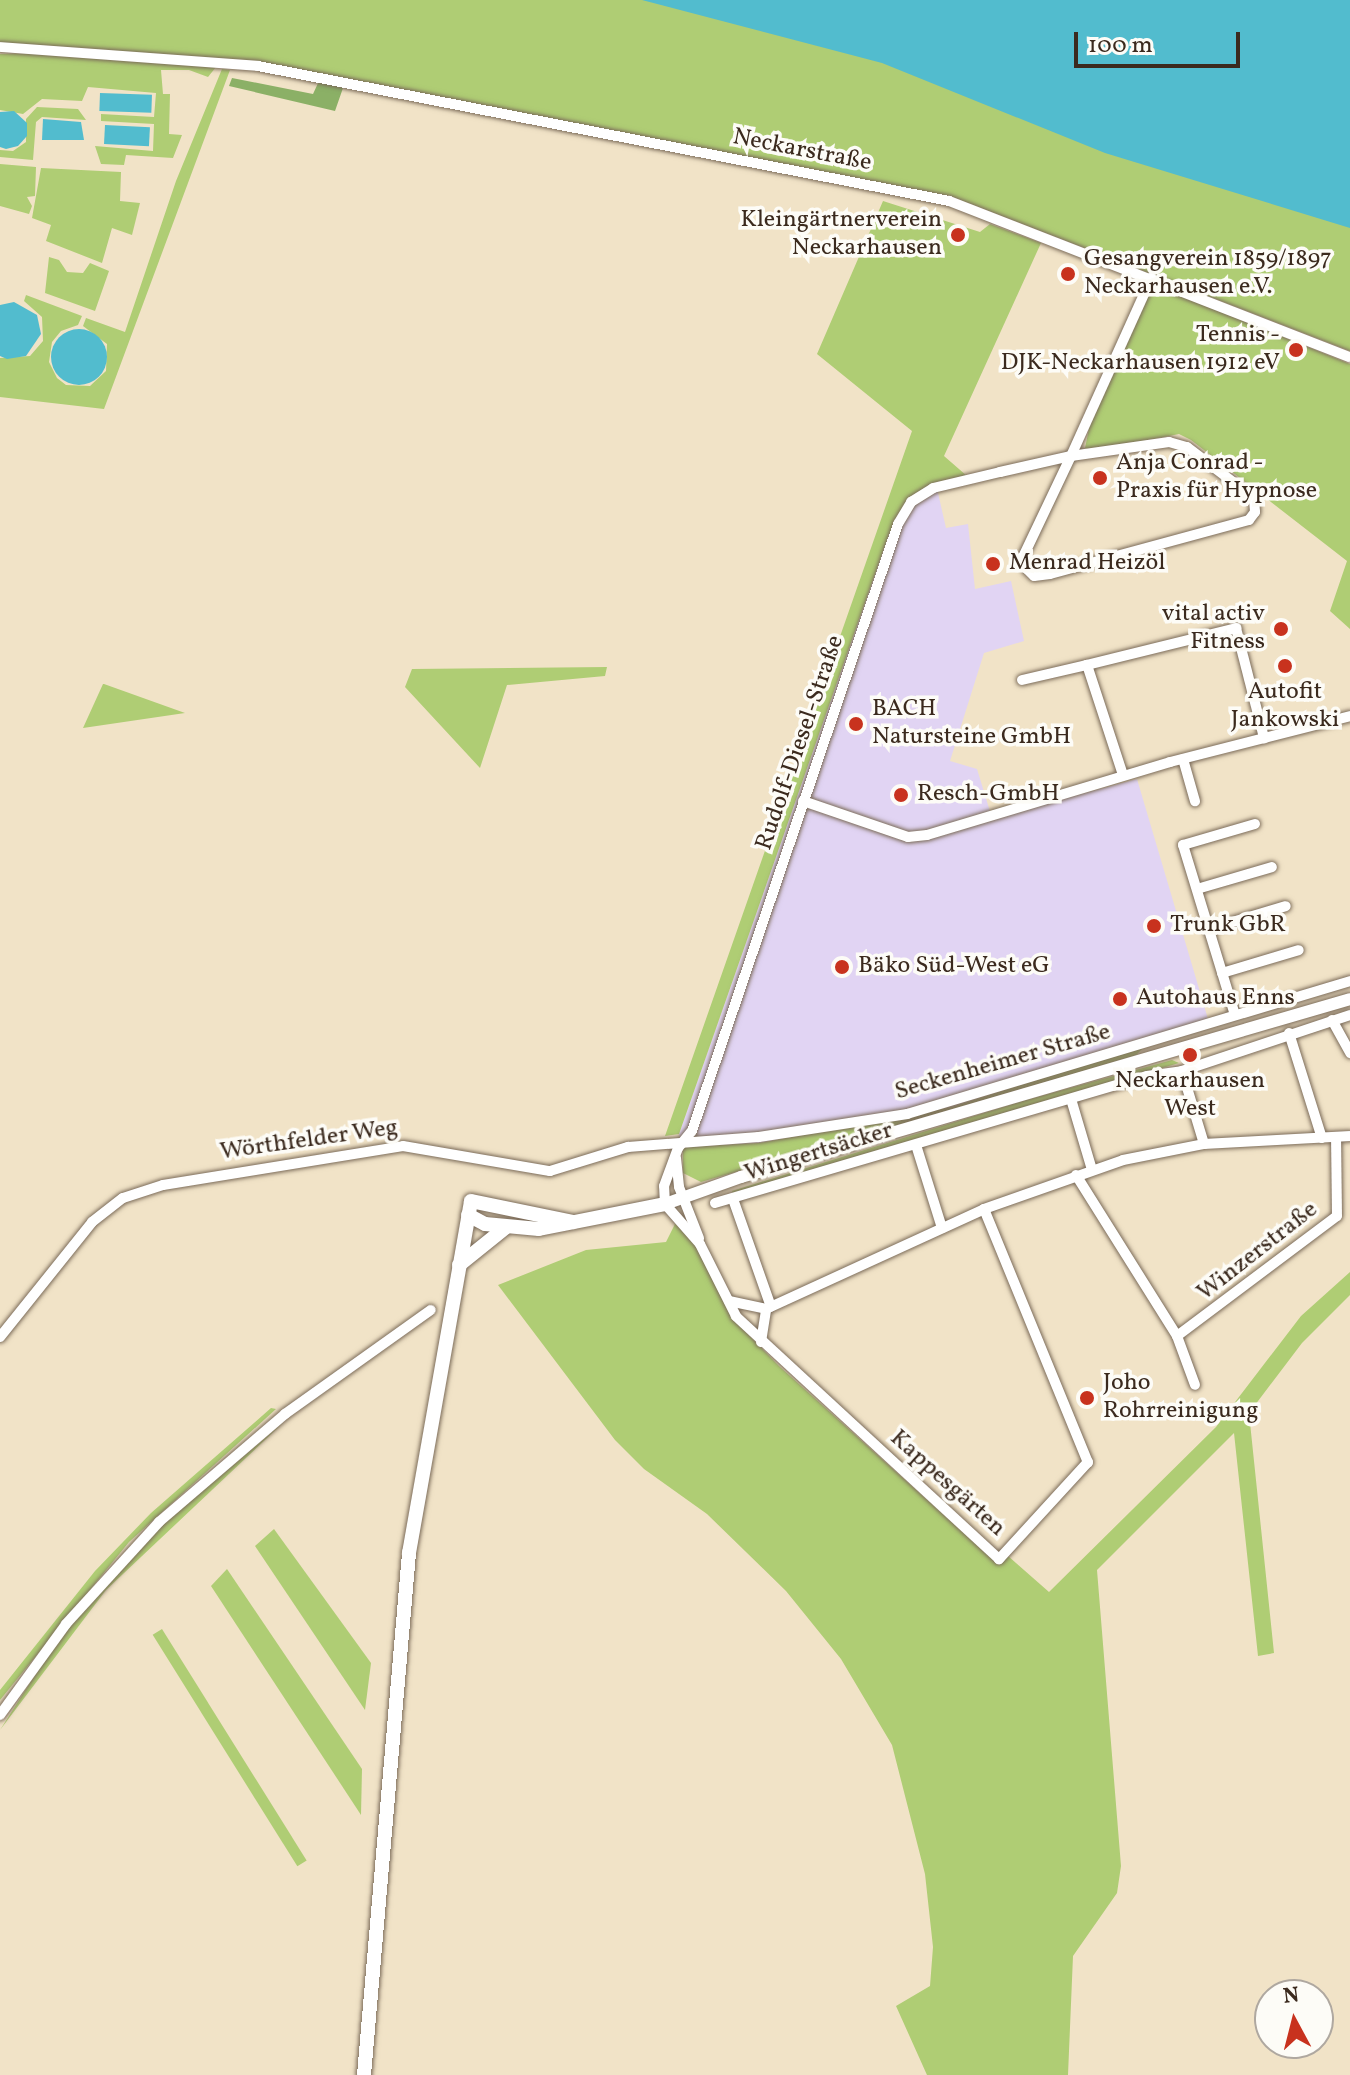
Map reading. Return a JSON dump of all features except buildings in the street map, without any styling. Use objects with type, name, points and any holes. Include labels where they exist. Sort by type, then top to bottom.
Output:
[{"type":"main road","points":[[470,1208],[505,1228],[539,1229],[665,1204]]},
{"type":"main road","points":[[470,1208],[573,1222]]},
{"type":"main road","points":[[364,2075],[409,1553],[470,1208]]},
{"type":"main road","points":[[458,1265],[505,1228]]},
{"type":"street","name":"Neckarstraße","points":[[0,47],[225,63],[949,201],[1152,277],[1350,357]]},
{"type":"street","points":[[1071,456],[1152,277]]},
{"type":"street","name":"Rudolf-Diesel-Straße","points":[[665,1204],[664,1186],[683,1140],[692,1131],[898,524],[911,502],[933,488],[1071,456],[1178,443],[1245,491],[1254,500],[1255,512],[1249,520],[1034,576],[1023,557],[1071,456]]},
{"type":"street","points":[[1022,680],[1236,628],[1264,738]]},
{"type":"street","points":[[1087,665],[1123,775]]},
{"type":"street","points":[[803,801],[908,837],[1123,775],[1350,716]]},
{"type":"street","points":[[1183,759],[1195,801]]},
{"type":"street","points":[[1235,1015],[1183,845],[1255,824]]},
{"type":"street","points":[[1197,889],[1272,867]]},
{"type":"street","points":[[1209,929],[1286,906]]},
{"type":"street","points":[[1222,973],[1299,950]]},
{"type":"street","name":"Seckenheimer Straße","points":[[683,1140],[759,1137],[907,1114],[1350,981]]},
{"type":"street","points":[[665,1204],[1350,999]]},
{"type":"street","name":"Wingertsäcker","points":[[715,1203],[1071,1099],[1182,1071],[1350,1015]]},
{"type":"street","points":[[1332,1020],[1350,1053]]},
{"type":"street","points":[[1289,1033],[1322,1138]]},
{"type":"street","points":[[1182,1071],[1204,1144]]},
{"type":"street","points":[[1071,1099],[1092,1170]]},
{"type":"street","points":[[729,1301],[769,1308],[984,1209],[1092,1170],[1204,1144],[1350,1136]]},
{"type":"street","name":"Winzerstraße","points":[[1177,1336],[1337,1216],[1336,1137]]},
{"type":"street","name":"Wörthfelder Weg","points":[[0,1337],[92,1222],[123,1198],[217,1173],[378,1147],[444,1150],[526,1168],[562,1170],[612,1150],[683,1140]]},
{"type":"street","name":"Wingertsäcker","points":[[916,1145],[942,1228]]},
{"type":"street","points":[[676,1156],[686,1197]]},
{"type":"street","points":[[1076,1175],[1177,1336],[1195,1385]]},
{"type":"street","name":"Kappesgärten","points":[[686,1197],[700,1244],[729,1301],[761,1342],[999,1559],[1088,1462],[984,1209]]},
{"type":"street","name":"Wingertsäcker","points":[[733,1199],[769,1308],[761,1342]]},
{"type":"street","name":"Kappesgärten","points":[[665,1204],[700,1244]]},
{"type":"street","points":[[0,1715],[66,1624],[159,1522],[285,1414],[431,1310]]},
{"type":"shaded area","points":[[936,484],[946,528],[968,524],[975,589],[1011,581],[1024,641],[984,653],[950,761],[977,769],[992,818],[1137,779],[1208,1019],[952,1107],[759,1143],[683,1147],[679,1134],[889,534],[910,497]]},
{"type":"green space","points":[[0,0],[1163,0],[1350,47],[1350,351],[950,196],[259,63],[0,43]]},
{"type":"green space","points":[[36,53],[216,67],[208,77],[189,70],[161,70],[163,94],[170,94],[169,134],[182,135],[173,158],[126,155],[124,165],[101,164],[95,146],[153,151],[154,124],[101,121],[101,114],[154,117],[156,93],[88,87],[82,101],[42,99],[23,114],[0,110],[0,54]]},
{"type":"green space","points":[[222,69],[230,70],[104,409],[0,397],[0,358],[30,356],[43,341],[42,317],[24,301],[26,295],[82,316],[78,325],[61,331],[52,342],[49,362],[57,378],[66,385],[90,386],[106,371],[107,344],[83,326],[86,318],[125,332],[176,181]]},
{"type":"green space","points":[[232,78],[313,94],[319,81],[343,88],[335,111],[229,86]]},
{"type":"green space","points":[[37,107],[78,109],[86,120],[42,117],[36,122],[33,160],[0,157],[0,150],[13,151],[26,142],[26,119]]},
{"type":"green space","points":[[0,164],[36,167],[35,196],[27,197],[32,206],[29,214],[0,206]]},
{"type":"green space","points":[[41,168],[121,172],[120,201],[140,203],[132,235],[112,228],[102,263],[46,241],[51,225],[32,218]]},
{"type":"green space","points":[[883,201],[980,232],[990,224],[1041,243],[944,456],[967,476],[910,497],[889,534],[679,1134],[665,1136],[912,431],[817,354]]},
{"type":"green space","points":[[49,257],[59,260],[67,272],[83,273],[90,263],[109,271],[95,311],[45,293]]},
{"type":"green space","points":[[1149,283],[1350,364],[1350,629],[1330,611],[1347,561],[1191,440],[1179,434],[1093,451],[1085,448],[1090,424]]},
{"type":"green space","points":[[607,667],[605,676],[507,685],[480,768],[405,687],[412,669]]},
{"type":"green space","points":[[104,684],[185,713],[83,728]]},
{"type":"green space","points":[[1146,1045],[1136,1055],[701,1182],[683,1173],[683,1147],[759,1143],[952,1107]]},
{"type":"green space","points":[[1172,1060],[1179,1063],[733,1196],[732,1191],[1023,1101]]},
{"type":"green space","points":[[675,1224],[694,1240],[732,1318],[779,1366],[999,1565],[1008,1556],[1049,1592],[1216,1427],[1301,1316],[1350,1272],[1350,1295],[1302,1343],[1249,1413],[1274,1653],[1258,1656],[1234,1433],[1097,1570],[1121,1866],[1117,1893],[1073,1956],[1068,2075],[927,2075],[896,2006],[930,1986],[933,1947],[925,1874],[892,1745],[841,1659],[786,1591],[707,1514],[644,1469],[615,1440],[498,1285],[586,1250],[666,1242]]},
{"type":"green space","points":[[271,1408],[276,1409],[129,1542],[0,1700],[0,1690],[95,1571],[151,1513]]},
{"type":"green space","points":[[283,1423],[106,1590],[0,1730],[53,1647],[96,1596],[159,1528]]},
{"type":"green space","points":[[274,1529],[371,1663],[365,1710],[255,1546]]},
{"type":"green space","points":[[227,1569],[362,1769],[361,1815],[211,1586]]},
{"type":"green space","points":[[162,1629],[307,1861],[297,1866],[153,1635]]},
{"type":"water","points":[[642,0],[1350,0],[1350,228],[1105,153],[882,63]]},
{"type":"water","points":[[100,93],[152,95],[151,113],[99,111]]},
{"type":"water","points":[[14,111],[27,123],[27,136],[18,146],[6,149],[0,147],[0,112]]},
{"type":"water","points":[[43,119],[81,122],[84,140],[42,140]]},
{"type":"water","points":[[105,125],[150,127],[149,146],[104,144]]},
{"type":"water","points":[[14,302],[37,315],[41,334],[26,356],[7,359],[0,356],[0,305]]},
{"type":"water","points":[[79,329],[99,337],[107,357],[99,377],[79,385],[59,377],[51,357],[59,337]]},
{"type":"place","name":"Kleingärtnerverein Neckarhausen","points":[[958,235]]},
{"type":"place","name":"Gesangverein 1859/1897 Neckarhausen e.V.","points":[[1068,274]]},
{"type":"place","name":"Tennis - DJK-Neckarhausen 1912 eV","points":[[1296,350]]},
{"type":"place","name":"Anja Conrad - Praxis für Hypnose","points":[[1100,478]]},
{"type":"place","name":"Menrad Heizöl","points":[[993,564]]},
{"type":"place","name":"vital activ Fitness","points":[[1281,629]]},
{"type":"place","name":"Autofit Jankowski","points":[[1285,666]]},
{"type":"place","name":"BACH Natursteine GmbH","points":[[856,724]]},
{"type":"place","name":"Resch-GmbH","points":[[901,795]]},
{"type":"place","name":"Trunk GbR","points":[[1154,926]]},
{"type":"place","name":"Bäko Süd-West eG","points":[[842,967]]},
{"type":"place","name":"Autohaus Enns","points":[[1120,999]]},
{"type":"place","name":"Neckarhausen West","points":[[1190,1055]]},
{"type":"place","name":"Joho Rohrreinigung","points":[[1087,1398]]}]
